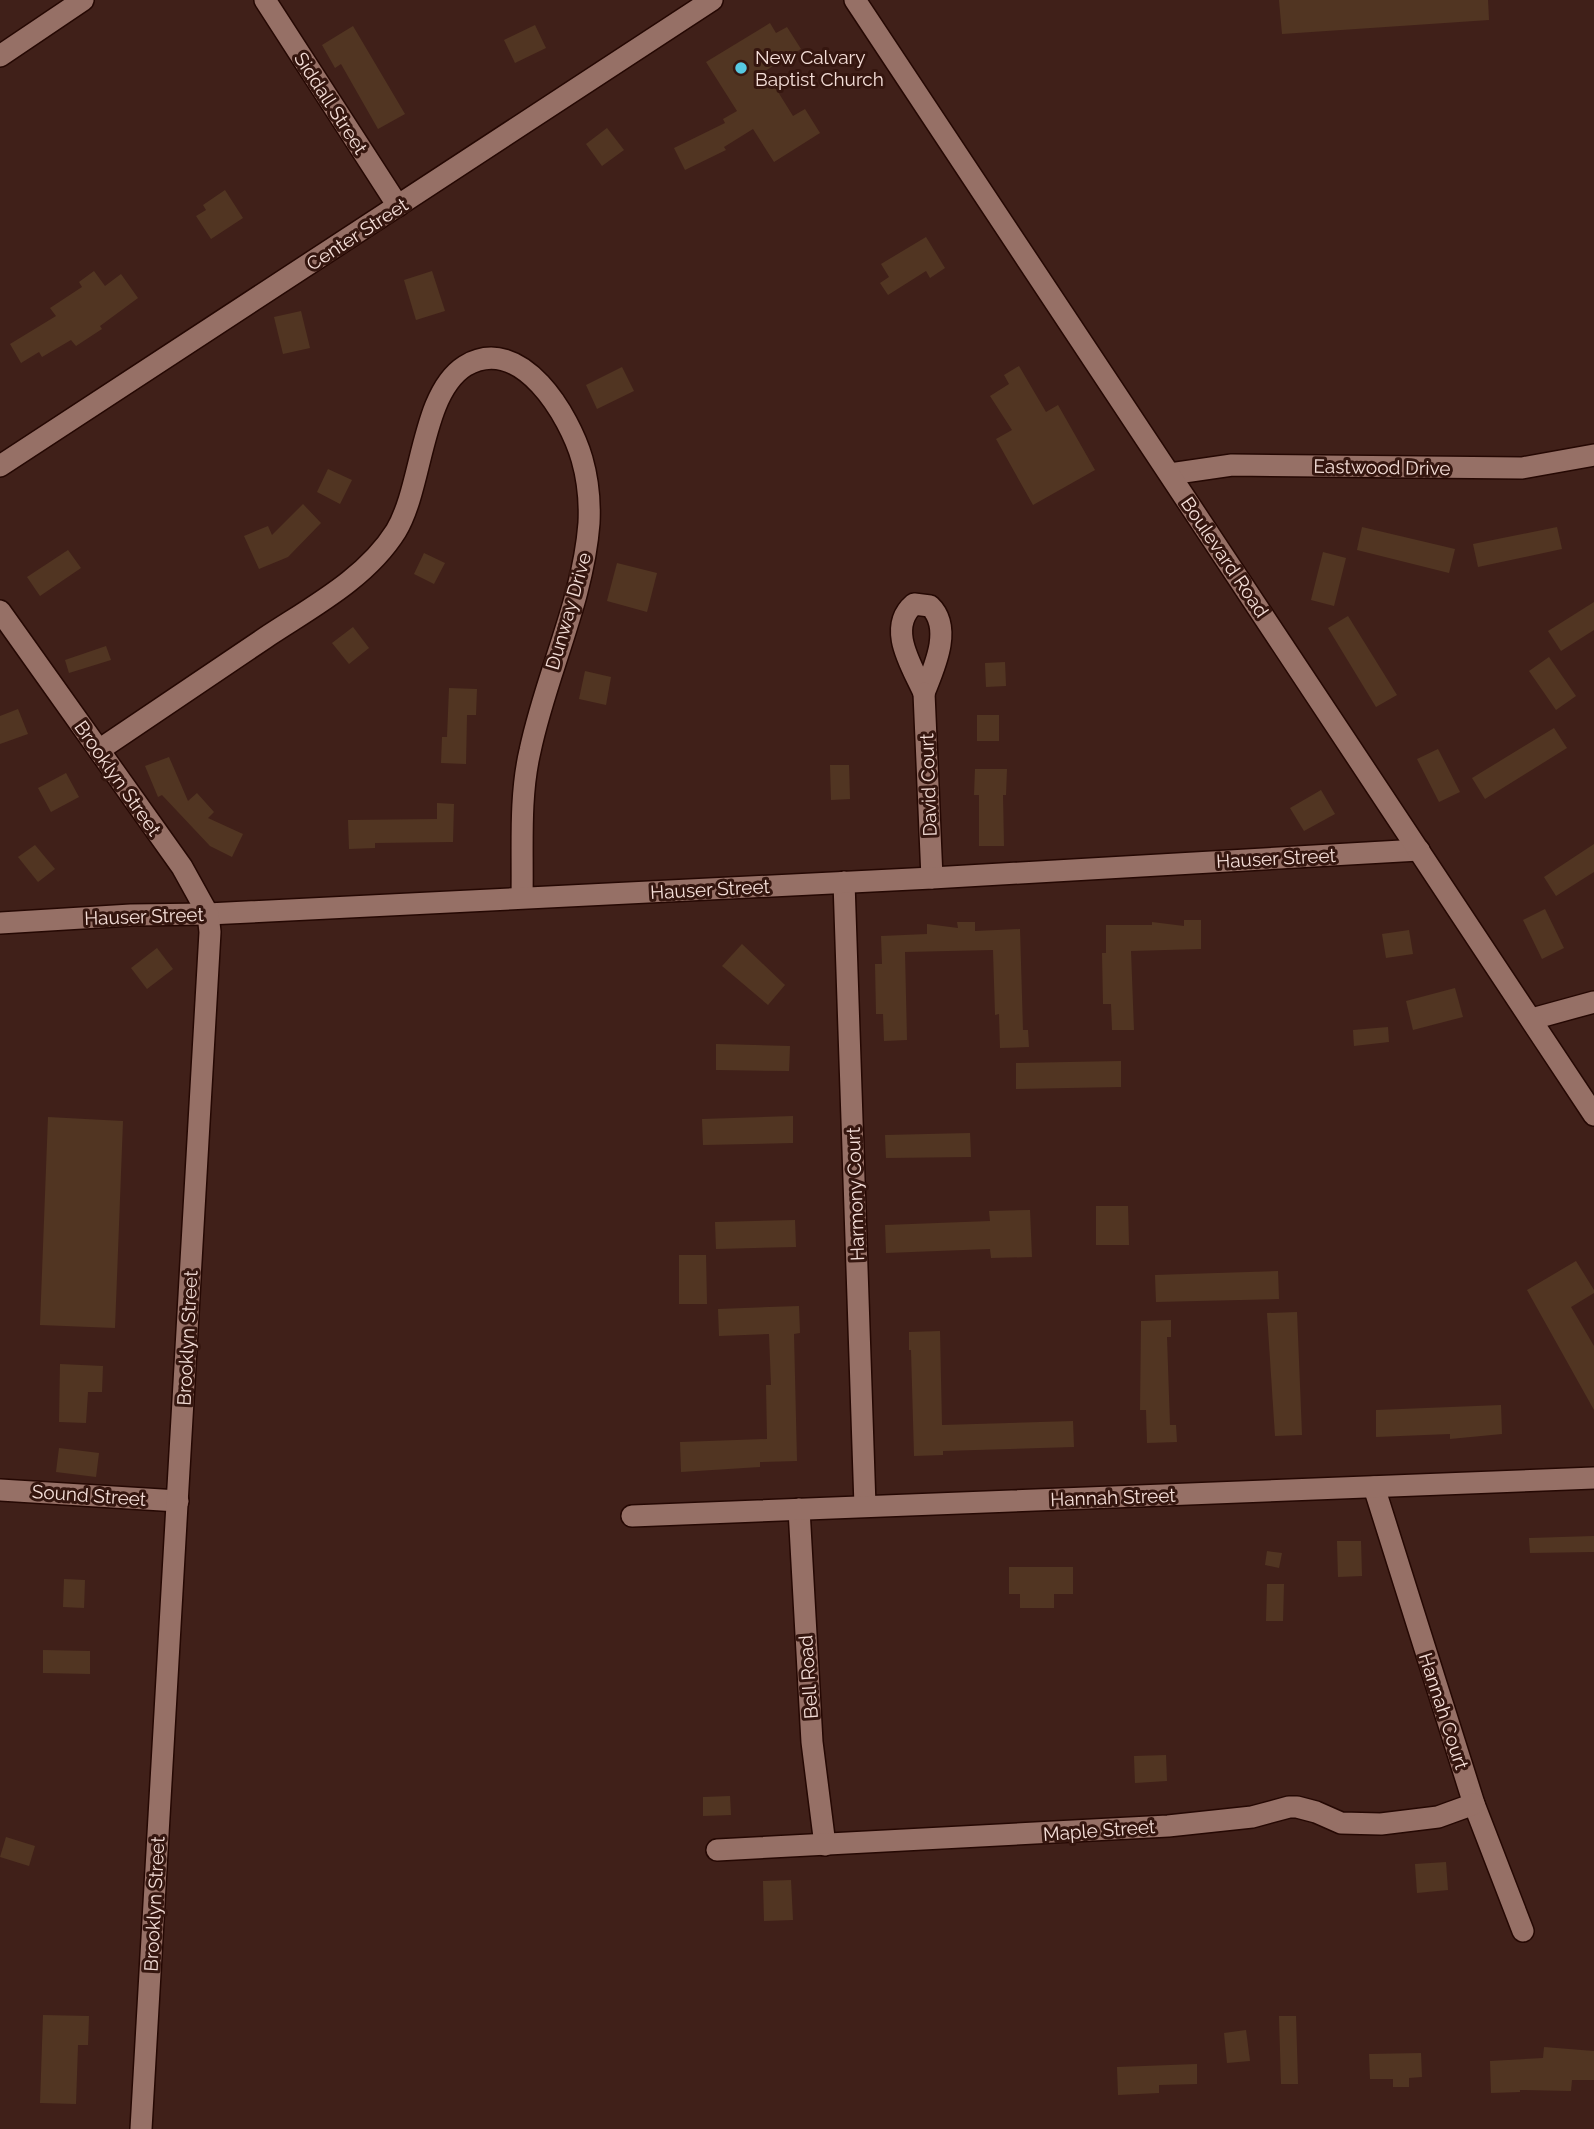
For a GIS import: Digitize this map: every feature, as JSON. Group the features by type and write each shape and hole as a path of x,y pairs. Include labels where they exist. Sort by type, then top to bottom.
{"street":[{"path":"0,56 83,0"},
{"name":"Siddall Street","path":"265,0 398,206"},
{"name":"Center Street","path":"0,466 712,0"},
{"name":"Boulevard Road","path":"855,0 1594,1115"},
{"name":"Dunway Drive","path":"99,750 323,599 375,559 398,528 409,503 428,427 440,395 466,366 487,360 510,363 539,382 561,411 582,457 589,492 587,541 578,588 547,684 529,752 524,803 522,897"},
{"name":"Eastwood Drive","path":"1170,474 1232,465 1521,468 1594,455"},
{"name":"Brooklyn Street","path":"0,611 181,867 208,914 211,932 141,2129"},
{"name":"David Court","path":"924,692 932,878"},
{"name":"Hauser Street","path":"0,923 844,883 1419,850"},
{"name":"Harmony Court","path":"844,883 866,1506"},
{"path":"1532,1019 1594,1002"},
{"name":"Hannah Street","path":"632,1516 1594,1478"},
{"name":"Hannah Court","path":"1374,1487 1474,1804 1523,1931"},
{"name":"Sound Street","path":"0,1490 178,1501"},
{"name":"Bell Road","path":"799,1509 812,1742 825,1845"},
{"name":"Maple Street","path":"717,1850 1168,1826 1252,1817 1297,1807 1341,1823 1381,1824 1438,1817 1474,1804"}],"building":[{"path":"1279,0 1488,0 1489,20 1282,34"},
{"path":"770,23 776,33 787,27 801,49 765,71 793,116 805,109 820,133 774,162 753,129 724,147 726,150 685,170 674,148 725,123 723,119 737,111 706,62"},
{"path":"535,25 546,48 515,63 504,40"},
{"path":"353,26 405,114 378,129 341,64 335,68 322,45"},
{"path":"607,128 624,150 602,166 586,144"},
{"path":"225,190 243,218 211,239 196,216 206,210 203,205"},
{"path":"926,237 945,268 930,278 926,271 888,295 880,283 889,277 881,264"},
{"path":"94,271 105,286 121,274 138,298 100,326 102,329 76,346 71,340 42,357 39,352 21,363 10,344 56,316 50,308 82,287 79,282"},
{"path":"432,271 445,311 416,320 404,280"},
{"path":"301,311 310,348 283,354 274,317"},
{"path":"1019,366 1046,412 1058,405 1095,470 1033,505 996,439 1012,430 990,396 1009,384 1004,375"},
{"path":"622,367 634,391 597,409 586,385"},
{"path":"328,469 352,480 340,504 317,492"},
{"path":"303,504 321,523 288,557 259,569 244,536 268,526 272,535"},
{"path":"1362,527 1455,549 1449,573 1357,550"},
{"path":"1557,527 1562,549 1478,567 1473,544"},
{"path":"68,550 81,568 40,596 27,577"},
{"path":"1323,552 1346,558 1334,606 1311,600"},
{"path":"424,553 445,563 434,584 414,574"},
{"path":"617,563 657,573 647,612 607,601"},
{"path":"1594,602 1594,630 1561,651 1548,631"},
{"path":"1348,616 1397,695 1376,707 1328,628"},
{"path":"353,627 369,648 349,664 332,643"},
{"path":"106,646 111,660 69,673 65,660"},
{"path":"1549,657 1576,696 1556,710 1529,671"},
{"path":"1005,662 1006,686 986,687 985,663"},
{"path":"585,671 611,677 606,705 579,699"},
{"path":"449,688 477,689 476,715 467,715 466,764 441,763 442,737 447,737"},
{"path":"18,709 28,734 0,744 0,716"},
{"path":"977,715 999,715 999,741 977,741"},
{"path":"1554,728 1567,748 1485,799 1472,778"},
{"path":"1438,749 1460,792 1439,802 1417,759"},
{"path":"169,757 188,801 197,793 214,812 208,818 243,834 232,857 210,846 162,795 158,797 145,766"},
{"path":"830,765 849,765 850,799 831,800"},
{"path":"975,769 1007,769 1006,795 1003,795 1004,846 979,846 979,795 974,795"},
{"path":"66,773 79,797 51,812 38,788"},
{"path":"1321,790 1335,814 1304,831 1290,808"},
{"path":"437,803 454,804 453,842 375,843 375,848 349,849 348,820 437,819"},
{"path":"1594,844 1594,872 1556,896 1544,877"},
{"path":"35,845 55,869 38,882 18,857"},
{"path":"1545,909 1564,948 1542,959 1523,920"},
{"path":"1184,920 1201,920 1201,949 1131,951 1134,1030 1112,1030 1111,1004 1103,1004 1102,953 1106,953 1106,925 1152,925 1152,922 1184,926"},
{"path":"957,922 975,922 975,931 1020,929 1023,1030 1028,1030 1029,1047 1000,1048 999,1014 995,1015 993,950 905,952 907,1040 884,1041 883,1014 876,1014 875,964 882,964 881,936 927,934 927,924 958,928"},
{"path":"1409,930 1413,954 1386,958 1382,934"},
{"path":"742,944 785,985 768,1005 722,966"},
{"path":"157,948 173,969 147,989 131,968"},
{"path":"1455,988 1463,1017 1413,1030 1406,1001"},
{"path":"1388,1027 1389,1042 1354,1046 1353,1030"},
{"path":"716,1044 790,1046 789,1071 716,1070"},
{"path":"1121,1061 1121,1087 1016,1089 1016,1063"},
{"path":"793,1116 793,1143 703,1145 702,1119"},
{"path":"48,1117 123,1121 115,1328 40,1325"},
{"path":"970,1133 971,1157 886,1158 885,1135"},
{"path":"1096,1206 1128,1206 1129,1245 1096,1245"},
{"path":"1030,1210 1032,1257 991,1258 990,1249 886,1253 885,1225 990,1221 989,1211"},
{"path":"795,1220 796,1247 716,1249 715,1222"},
{"path":"679,1255 706,1255 707,1304 679,1304"},
{"path":"1576,1261 1594,1290 1594,1293 1571,1307 1594,1346 1594,1410 1527,1290"},
{"path":"1278,1271 1279,1299 1156,1302 1155,1275"},
{"path":"799,1306 800,1333 794,1334 797,1461 760,1462 760,1467 681,1472 680,1442 767,1439 766,1385 771,1385 769,1334 719,1336 718,1309"},
{"path":"1297,1312 1302,1435 1275,1436 1267,1313"},
{"path":"1171,1320 1171,1337 1167,1337 1170,1425 1176,1425 1177,1442 1147,1443 1146,1410 1140,1410 1141,1321"},
{"path":"940,1331 942,1425 1073,1421 1074,1447 943,1451 943,1455 914,1456 909,1332"},
{"path":"60,1364 103,1366 102,1392 88,1392 86,1423 59,1422"},
{"path":"1501,1405 1502,1434 1450,1439 1450,1434 1376,1437 1376,1410"},
{"path":"59,1448 99,1453 96,1477 56,1472"},
{"path":"1594,1536 1594,1552 1530,1553 1529,1538"},
{"path":"1337,1541 1361,1541 1362,1576 1338,1577"},
{"path":"1267,1551 1282,1553 1279,1568 1265,1565"},
{"path":"1009,1567 1073,1567 1073,1594 1054,1594 1054,1608 1020,1608 1020,1594 1009,1594"},
{"path":"64,1579 85,1580 84,1608 63,1607"},
{"path":"1267,1584 1284,1584 1283,1621 1266,1621"},
{"path":"43,1650 90,1651 90,1674 43,1673"},
{"path":"1166,1755 1167,1781 1135,1783 1134,1756"},
{"path":"730,1796 731,1815 703,1816 703,1797"},
{"path":"6,1837 35,1846 29,1866 0,1857"},
{"path":"1446,1862 1448,1890 1417,1893 1415,1864"},
{"path":"791,1880 793,1920 764,1921 763,1881"},
{"path":"43,2015 89,2016 88,2045 78,2045 76,2104 40,2103"},
{"path":"1279,2016 1296,2016 1298,2084 1281,2084"},
{"path":"1246,2030 1250,2061 1227,2063 1224,2033"},
{"path":"1544,2047 1594,2051 1594,2080 1572,2080 1571,2091 1520,2090 1491,2093 1490,2061 1543,2058"},
{"path":"1421,2053 1422,2077 1409,2078 1409,2087 1393,2087 1393,2079 1370,2079 1369,2054"},
{"path":"1197,2064 1197,2084 1159,2085 1159,2093 1118,2095 1117,2067"}],"place":[{"name":"New Calvary Baptist Church","path":"741,68"}]}
